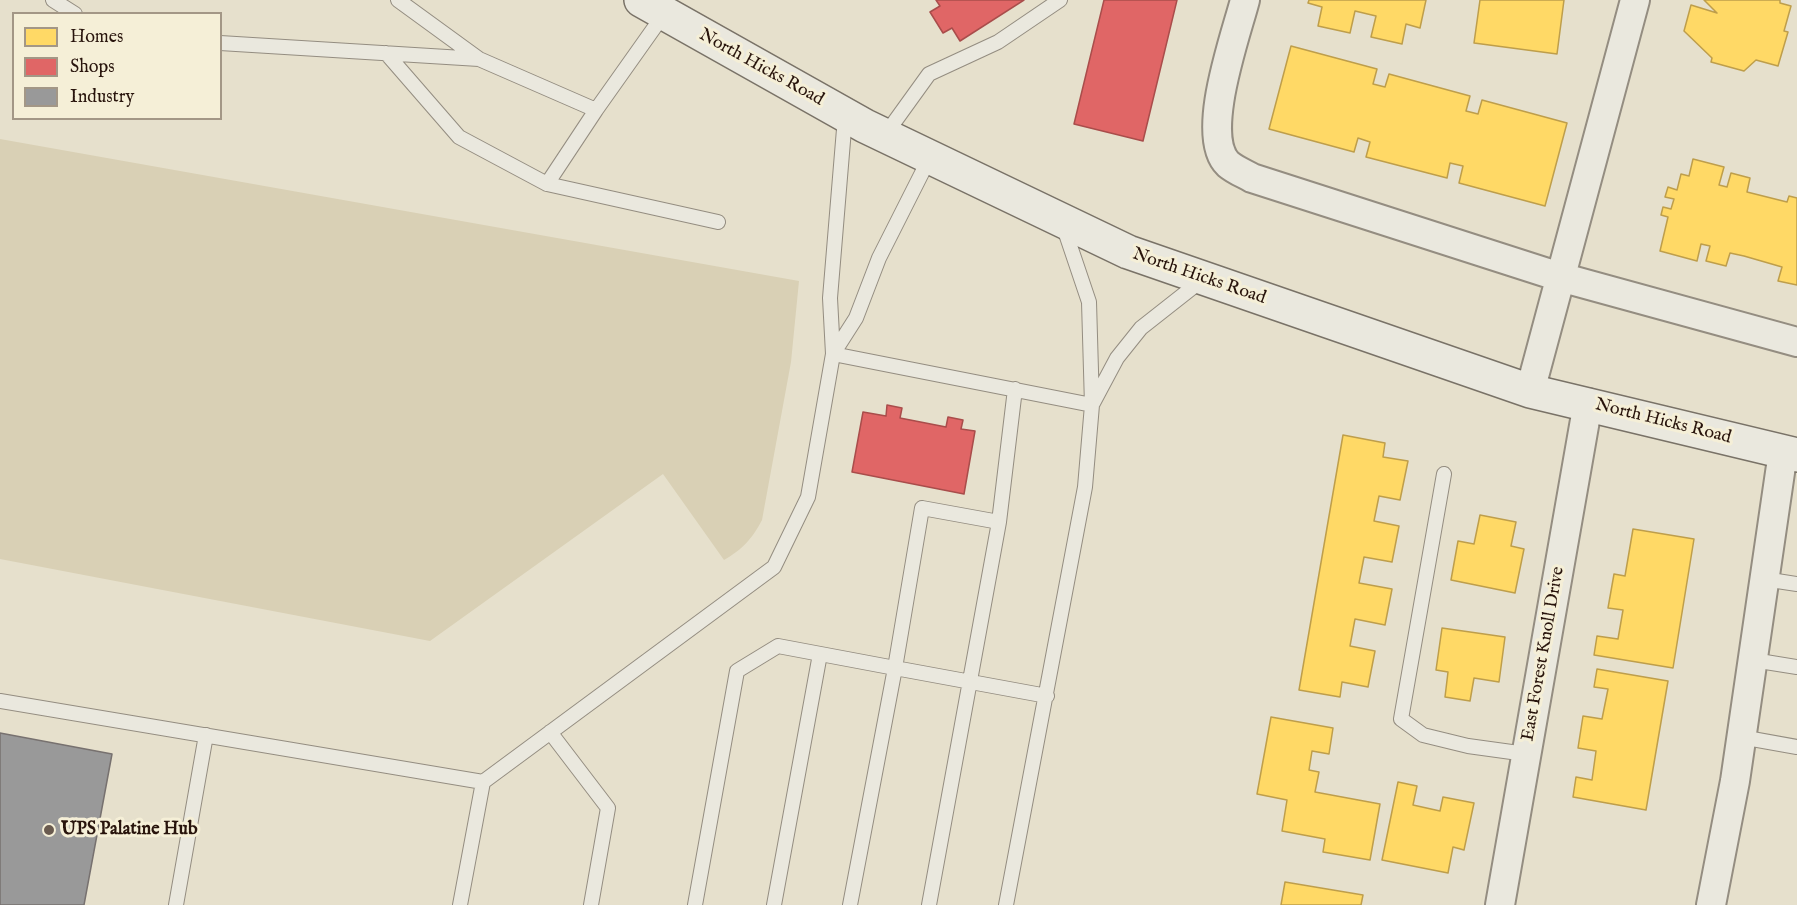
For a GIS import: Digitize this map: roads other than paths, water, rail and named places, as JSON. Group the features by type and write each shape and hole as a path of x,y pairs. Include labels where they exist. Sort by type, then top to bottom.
{"main road":[{"name":"North Hicks Road","path":"653,7 845,115 1128,252 1530,392 1790,453"}],"street":[{"path":"1245,0 1216,110 1219,145 1227,164 1252,178 1560,277 1797,342"},
{"path":"1530,392 1635,0"},
{"name":"East Forest Knoll Drive","path":"1500,905 1588,404"},
{"path":"1711,905 1741,737 1764,579 1790,453"}],"lane":[{"path":"53,0 72,12"},
{"path":"398,0 479,59 596,110"},
{"path":"885,135 929,74 998,42 1060,0"},
{"path":"547,184 596,110 653,7"},
{"path":"222,43 479,59"},
{"path":"386,54 459,136 547,184 718,222"},
{"path":"460,905 483,782 774,567 808,497 833,354 830,298 845,115"},
{"path":"833,354 856,318 879,258 930,157"},
{"path":"1006,905 1085,487 1092,405 1089,302 1061,220"},
{"path":"1092,405 1117,358 1141,328 1204,279"},
{"path":"833,354 1092,405"},
{"path":"929,905 999,522 1015,389"},
{"path":"1444,474 1401,718 1423,735 1468,746 1526,754"},
{"path":"850,905 895,668 922,507 999,522"},
{"path":"1764,579 1797,584"},
{"path":"694,905 737,670 778,646 1047,696"},
{"path":"774,905 820,654"},
{"path":"1753,660 1797,667"},
{"path":"0,701 483,782"},
{"path":"550,732 608,808 591,905"},
{"path":"176,905 206,735"},
{"path":"1741,737 1797,747"}],"place":[{"name":"UPS Palatine Hub","path":"49,830"}]}
